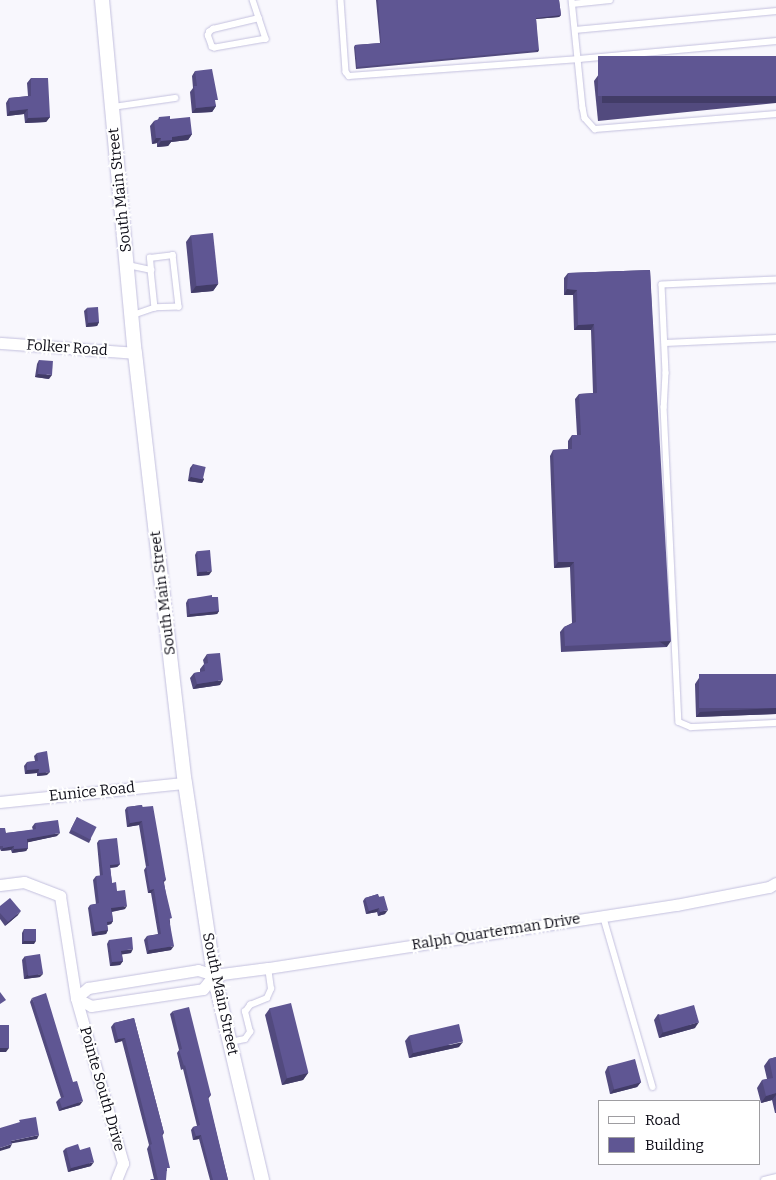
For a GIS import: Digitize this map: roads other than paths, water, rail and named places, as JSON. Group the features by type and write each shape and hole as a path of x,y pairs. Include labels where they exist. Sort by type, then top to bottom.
{"street":[{"name":"South Main Street","path":"102,0 135,353 185,783 214,975 262,1180"},
{"name":"Folker Road","path":"0,343 135,353"},
{"name":"Eunice Road","path":"0,802 185,783"},
{"name":"Pointe South Drive","path":"0,885 24,882 60,896 76,998 123,1163 116,1180"},
{"name":"Ralph Quarterman Drive","path":"76,998 88,988 198,970 214,975 268,968 676,905 770,887 776,883"},
{"path":"76,998 91,1006 203,989 214,975"}],"lane":[{"path":"253,0 266,38 212,47 208,36 212,29 259,18"},
{"path":"341,0 346,72 349,76 579,59 776,41"},
{"path":"610,0 572,2 585,118 595,129 776,114"},
{"path":"575,30 776,11"},
{"path":"111,107 175,98"},
{"path":"132,316 155,308 179,307 173,286 173,255 150,258 156,288 155,308"},
{"path":"128,265 151,270"},
{"path":"776,280 662,285 666,374 664,407 679,722 691,727 776,723"},
{"path":"665,343 776,338"},
{"path":"603,915 653,1086"},
{"path":"230,1042 245,1039 250,1032 245,1012 250,1005 267,998 271,989 268,968"},
{"path":"764,1180 776,1177"}]}
